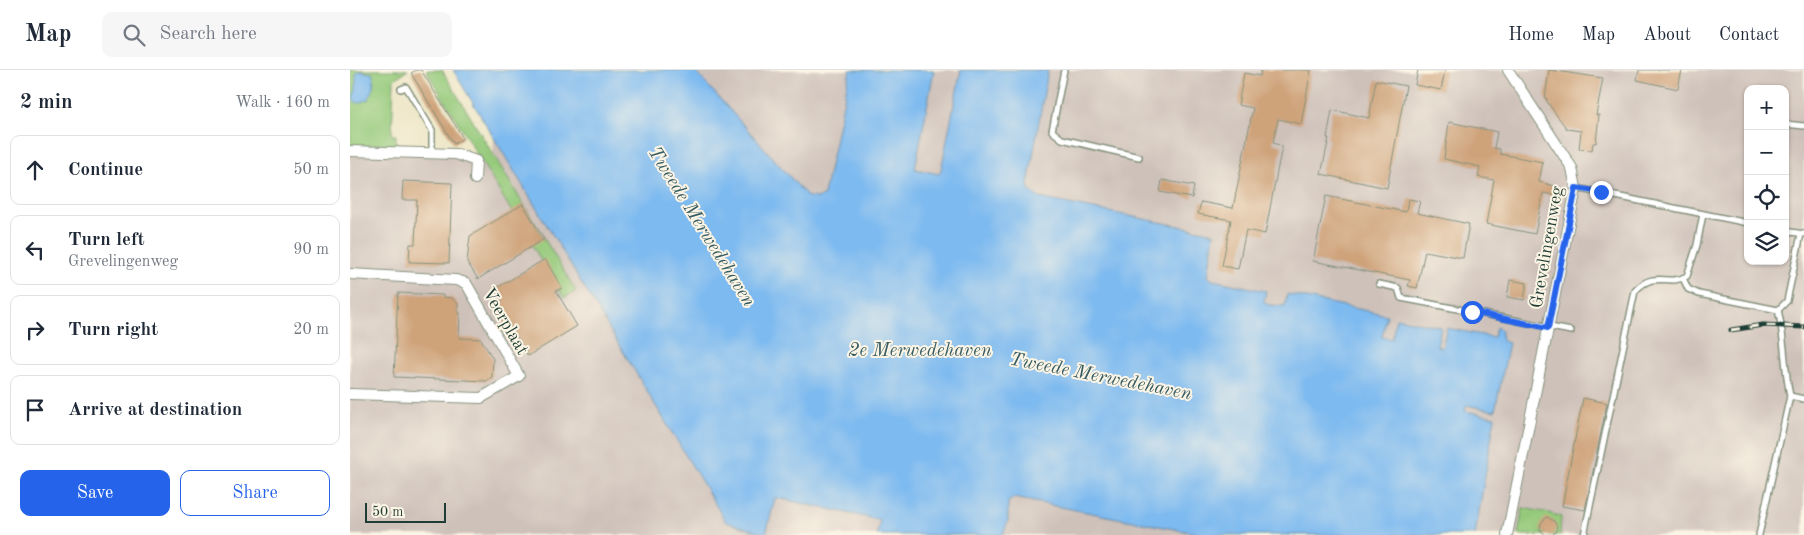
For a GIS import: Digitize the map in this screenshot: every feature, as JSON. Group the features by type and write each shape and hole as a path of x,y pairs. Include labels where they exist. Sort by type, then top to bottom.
{"street":[{"name":"Grevelingenweg","path":"1507,535 1576,188 1572,168 1508,70"},
{"path":"350,151 456,154 476,161 475,178"},
{"name":"Veerplaat","path":"350,274 456,280 466,283 519,376 481,398 350,394"}],"lane":[{"path":"1064,70 1052,131 1062,139 1138,157"},
{"path":"401,90 406,87 432,130 432,153"},
{"path":"1789,124 1804,126"},
{"path":"1576,188 1744,222"},
{"path":"1584,535 1635,291 1646,281 1660,278 1669,280 1687,276 1703,214"},
{"path":"1778,310 1787,301 1802,234 1789,232"},
{"path":"1683,278 1688,289 1692,292 1778,310"},
{"path":"1379,284 1398,288 1401,298 1571,332"},
{"path":"1759,535 1790,396 1778,310"},
{"path":"1790,396 1804,399"}],"shaded area":[{"path":"498,70 1804,70 1804,535 350,535 350,151 493,155"}],"green space":[{"path":"350,70 408,70 394,79 392,135 396,135 396,148 350,145"},
{"path":"426,70 442,70 576,291 564,298"},
{"path":"1523,508 1561,517 1560,535 1518,535"}],"water":[{"name":"2e Merwedehaven","path":"453,70 694,70 808,197 819,198 824,195 850,70 934,70 915,169 939,174 961,70 1048,70 1028,184 1029,190 1039,198 1214,233 1208,276 1212,280 1266,291 1264,302 1269,305 1285,306 1287,294 1387,315 1382,337 1392,339 1396,318 1441,327 1437,346 1442,348 1447,328 1492,337 1494,337 1496,327 1502,330 1501,337 1503,341 1509,343 1495,411 1466,405 1465,411 1495,417 1475,535 1205,535 1014,498 1008,502 1008,521 1003,535 877,535 880,520 777,498 775,498 766,534 726,522"},
{"path":"359,71 372,73 374,83 369,99 358,103 354,101 353,97 356,90 356,75"}],"building":[{"path":"421,70 463,138 454,144 411,73"},
{"path":"1261,70 1311,70 1301,124 1278,119 1273,143 1282,146 1265,234 1246,230 1238,269 1222,266 1231,220 1198,214 1201,202 1233,208 1253,108 1238,105 1244,73 1260,76"},
{"path":"1418,70 1445,70 1441,90 1415,85"},
{"path":"1549,70 1603,78 1596,115 1599,115 1596,143 1593,143 1592,150 1579,149 1581,131 1567,129 1547,102 1547,99 1545,99"},
{"path":"1639,70 1682,70 1678,89 1637,80"},
{"path":"1376,80 1406,86 1387,188 1321,174 1329,138 1327,138 1332,110 1369,118"},
{"path":"1449,122 1497,132 1494,148 1500,149 1500,154 1543,162 1539,182 1555,186 1553,195 1543,193 1535,234 1486,224 1494,180 1478,177 1480,167 1444,159"},
{"path":"1162,180 1194,186 1192,198 1160,192"},
{"path":"403,181 452,183 449,263 409,262 410,244 415,244 417,200 402,200"},
{"path":"1326,196 1406,212 1408,199 1420,201 1417,213 1469,224 1463,258 1425,251 1417,288 1408,286 1410,280 1313,261"},
{"path":"523,204 544,239 478,279 467,262 470,236"},
{"path":"545,259 562,288 556,291 577,326 528,356 507,321 504,323 494,305 502,300 495,289"},
{"path":"1510,280 1527,283 1524,300 1507,297"},
{"path":"398,293 443,295 443,297 452,298 458,304 458,313 460,313 459,338 481,339 493,359 492,377 486,381 394,377"},
{"path":"1583,398 1607,403 1585,510 1562,506"},
{"path":"1547,517 1554,521 1557,526 1556,531 1552,535 1545,535 1540,529 1541,523"}],"railway":[{"path":"1731,330 1763,325 1804,327"}],"route":[{"path":"1472,312 1548,328 1576,188 1601,192"}],"water label":[{"name":"Tweede Merwedehaven","path":"703,226"},
{"name":"Tweede Merwedehaven","path":"1101,375"}]}
